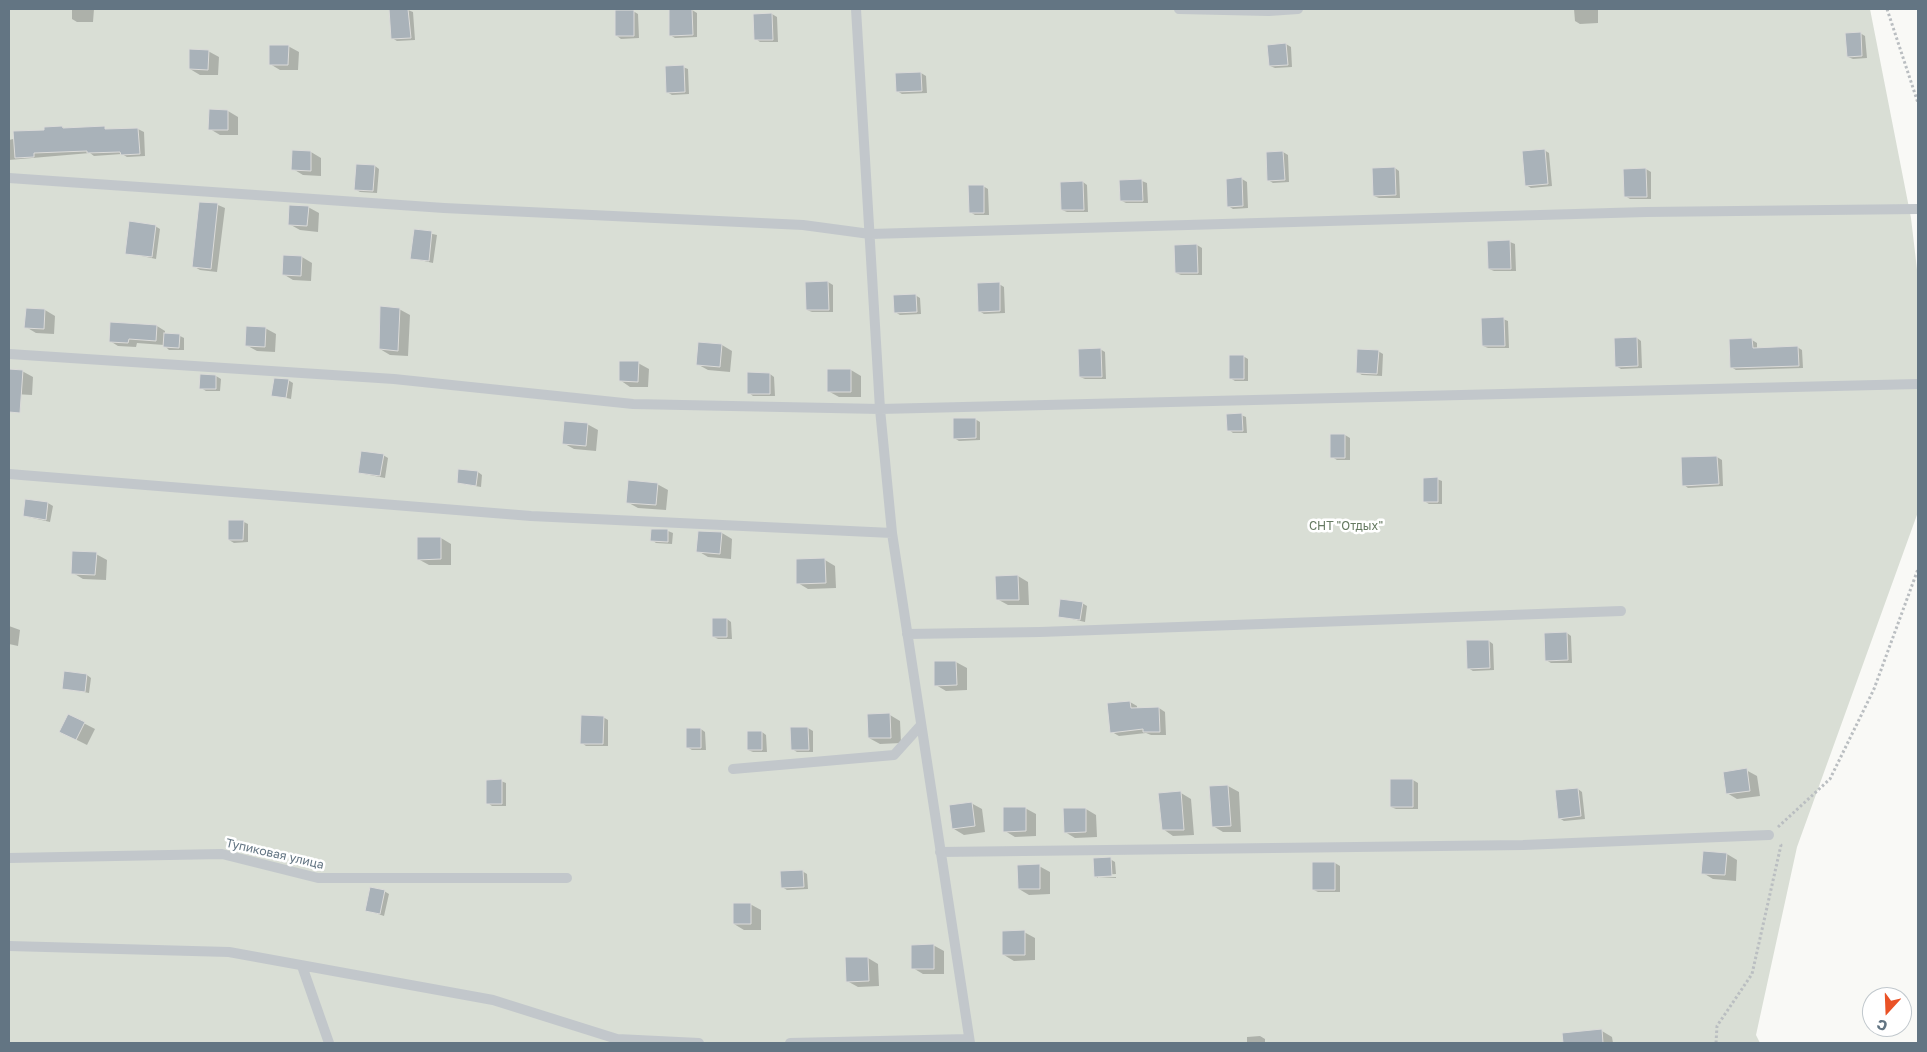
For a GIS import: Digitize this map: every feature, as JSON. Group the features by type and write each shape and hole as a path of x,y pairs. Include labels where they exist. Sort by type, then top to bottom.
{"lane":[{"path":"790,1043 970,1041 892,533 880,409 856,9"},
{"path":"1179,9 1269,11 1298,9"},
{"path":"9,178 444,208 803,225 870,234 1646,212 1918,209"},
{"path":"9,354 394,379 634,404 880,409 1918,384"},
{"path":"9,474 531,516 892,533"},
{"path":"907,634 1040,632 1621,612"},
{"path":"733,769 894,755 921,725"},
{"path":"940,852 1523,844 1769,835"},
{"name":"Тупиковая улица","path":"9,858 222,854 318,878 567,878"},
{"path":"9,946 229,952 494,1000 617,1039 699,1043"},
{"path":"302,966 329,1043"}],"path":[{"path":"1887,9 1918,103"},
{"path":"1716,1043 1717,1026 1752,974 1781,845 1769,835 1830,779 1874,688 1918,569"}],"green space":[{"name":"СНТ \"Отдых\"","path":"9,9 1870,9 1911,218 1918,278 1918,512 1797,847 1756,1035 1760,1043 9,1043"}],"building":[{"path":"389,9 408,9 411,38 391,39"},
{"path":"669,9 692,9 693,35 669,36"},
{"path":"615,10 634,10 634,36 615,36"},
{"path":"772,13 773,40 754,40 753,14"},
{"path":"1861,32 1862,56 1847,57 1845,33"},
{"path":"1286,43 1288,65 1269,66 1267,45"},
{"path":"269,45 289,45 288,65 269,65"},
{"path":"189,49 209,50 208,70 189,69"},
{"path":"684,65 685,92 666,93 665,66"},
{"path":"921,72 922,91 896,92 895,73"},
{"path":"209,109 228,110 228,130 208,130"},
{"path":"62,126 63,128 105,126 105,129 138,128 140,154 121,155 120,152 87,153 87,151 34,153 34,157 15,158 13,131 44,130 44,127"},
{"path":"1545,149 1548,184 1525,186 1522,151"},
{"path":"292,150 311,151 311,171 291,170"},
{"path":"1283,151 1285,180 1267,181 1266,152"},
{"path":"356,164 375,165 373,191 354,190"},
{"path":"1395,167 1396,195 1373,196 1372,168"},
{"path":"1646,168 1647,197 1624,197 1623,169"},
{"path":"1242,177 1243,206 1227,207 1226,179"},
{"path":"1142,179 1143,201 1120,201 1119,180"},
{"path":"1083,181 1084,210 1061,210 1060,182"},
{"path":"968,185 984,185 984,213 969,213"},
{"path":"199,202 218,203 211,269 192,267"},
{"path":"289,205 309,206 307,226 288,225"},
{"path":"129,221 156,225 152,257 125,254"},
{"path":"414,229 432,231 429,261 410,259"},
{"path":"1510,240 1511,269 1488,269 1487,241"},
{"path":"1197,244 1198,273 1175,273 1174,245"},
{"path":"283,255 302,256 301,276 282,275"},
{"path":"828,281 829,310 806,310 805,282"},
{"path":"1000,282 1000,311 978,312 977,283"},
{"path":"916,294 917,312 894,313 893,295"},
{"path":"380,306 400,308 398,351 379,349"},
{"path":"26,308 45,309 44,329 24,328"},
{"path":"1504,317 1505,346 1482,346 1481,318"},
{"path":"110,322 157,325 156,341 129,339 128,343 109,342"},
{"path":"246,326 266,327 265,347 245,346"},
{"path":"164,333 180,334 179,348 163,347"},
{"path":"1637,337 1638,366 1615,367 1614,338"},
{"path":"1752,338 1753,348 1798,346 1799,366 1730,368 1729,339"},
{"path":"698,342 722,344 720,367 696,365"},
{"path":"1101,348 1102,377 1079,377 1078,349"},
{"path":"1357,349 1379,350 1377,374 1356,373"},
{"path":"1229,355 1244,355 1244,379 1229,379"},
{"path":"619,361 639,361 638,382 619,381"},
{"path":"9,369 23,370 20,413 9,412"},
{"path":"827,369 851,369 851,392 827,392"},
{"path":"747,372 770,373 770,394 747,394"},
{"path":"200,374 216,375 216,389 199,389"},
{"path":"274,378 289,379 286,398 271,396"},
{"path":"1242,413 1243,431 1227,431 1226,414"},
{"path":"953,418 976,418 976,438 953,439"},
{"path":"564,421 588,423 586,446 562,444"},
{"path":"1330,434 1345,434 1345,458 1330,458"},
{"path":"361,451 384,454 380,476 358,473"},
{"path":"1717,456 1719,484 1682,486 1681,457"},
{"path":"458,469 478,471 476,486 457,483"},
{"path":"1438,477 1438,502 1423,502 1423,478"},
{"path":"628,480 658,483 656,505 626,503"},
{"path":"25,499 48,502 46,520 23,516"},
{"path":"228,520 244,520 243,540 228,540"},
{"path":"651,529 668,529 668,542 650,541"},
{"path":"698,531 722,532 720,554 696,552"},
{"path":"417,537 441,537 441,559 417,560"},
{"path":"72,551 97,552 95,575 71,574"},
{"path":"825,558 826,583 796,584 796,559"},
{"path":"1018,575 1019,600 996,600 995,576"},
{"path":"1060,599 1083,602 1080,620 1058,617"},
{"path":"712,618 727,618 727,637 712,637"},
{"path":"1567,632 1568,660 1545,661 1544,633"},
{"path":"1466,640 1489,640 1490,668 1467,669"},
{"path":"934,661 956,661 957,685 934,686"},
{"path":"64,671 87,674 85,692 62,689"},
{"path":"1130,701 1131,708 1159,707 1160,732 1143,732 1143,729 1110,733 1107,703"},
{"path":"890,713 891,738 868,738 867,714"},
{"path":"68,714 85,722 76,740 59,732"},
{"path":"581,715 604,716 603,744 580,744"},
{"path":"790,727 808,727 809,750 791,750"},
{"path":"686,728 701,728 701,748 686,748"},
{"path":"747,731 762,731 762,750 747,750"},
{"path":"1747,768 1750,791 1726,794 1723,772"},
{"path":"502,779 502,804 486,804 486,780"},
{"path":"1390,779 1413,779 1413,807 1390,807"},
{"path":"1228,785 1231,826 1212,827 1209,786"},
{"path":"1578,788 1581,816 1558,819 1555,790"},
{"path":"1181,791 1184,830 1162,830 1158,793"},
{"path":"972,802 975,826 952,829 949,805"},
{"path":"1003,807 1026,807 1026,831 1003,832"},
{"path":"1063,808 1086,808 1086,832 1064,833"},
{"path":"1703,851 1727,853 1725,875 1701,874"},
{"path":"1111,857 1112,876 1094,877 1093,858"},
{"path":"1312,862 1335,862 1335,890 1312,890"},
{"path":"1040,864 1040,889 1018,889 1017,865"},
{"path":"803,870 804,887 781,888 780,871"},
{"path":"370,887 385,890 380,914 365,911"},
{"path":"733,903 751,903 751,924 733,924"},
{"path":"1025,930 1025,955 1002,955 1002,931"},
{"path":"934,944 934,969 911,969 911,945"},
{"path":"845,957 868,957 869,981 846,982"},
{"path":"1602,1029 1603,1043 1563,1043 1562,1033"}]}
